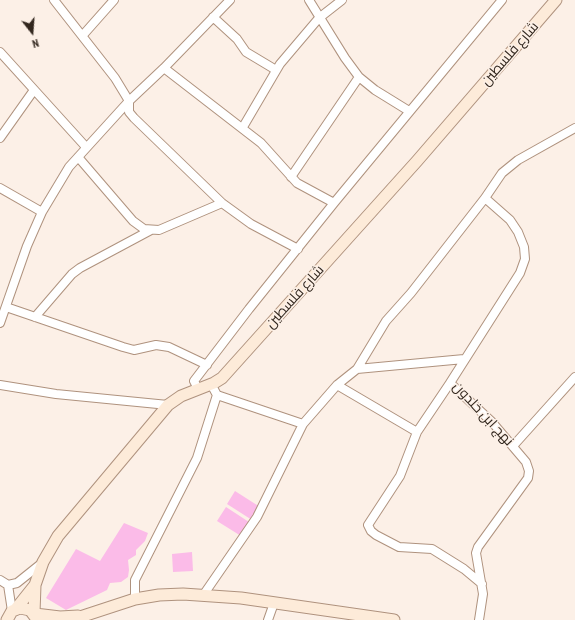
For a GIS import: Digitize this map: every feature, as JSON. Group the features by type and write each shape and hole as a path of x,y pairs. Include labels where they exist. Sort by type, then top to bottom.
{"street":[{"path":"54,0 83,35 115,78 129,101 129,112 134,118 222,203 251,224 298,249"},
{"path":"83,35 114,0"},
{"path":"0,322 27,246 42,212 69,167 129,101 164,68 230,0"},
{"path":"309,0 344,58 359,77 375,90 409,111"},
{"path":"242,127 276,70 319,18 342,0"},
{"path":"198,389 194,381 334,203 502,0"},
{"name":"شارع فلسطين","path":"35,586 43,562 58,536 168,405 181,396 222,378 401,178 556,0"},
{"path":"213,17 237,39 246,52 276,70"},
{"path":"0,52 86,147"},
{"path":"164,68 261,143 297,183 334,203"},
{"path":"291,177 359,77"},
{"path":"0,138 34,90"},
{"path":"204,594 257,517 303,424 337,385 357,369 386,321 411,293 485,198 506,168 575,128"},
{"path":"78,157 133,221 144,229 159,230 222,203"},
{"path":"0,188 42,212"},
{"name":"نهج ابن خلدون","path":"479,620 483,606 482,584 475,558 478,547 528,478 530,471 526,462 492,422 450,383 520,273 525,260 524,247 518,232 510,220 485,198"},
{"path":"35,317 72,274 80,268 151,230"},
{"path":"6,307 134,350 156,345 169,347 207,365"},
{"path":"357,369 464,359"},
{"path":"513,446 575,377"},
{"path":"450,383 417,432 400,476 368,525 376,535 399,546 432,549 464,569 482,584"},
{"path":"211,384 217,395 303,424"},
{"path":"0,385 56,394 168,405"},
{"path":"337,385 417,432"},
{"path":"135,599 135,580 197,458 217,395"},
{"path":"0,580 8,585 22,581 43,562"},
{"path":"8,585 11,614"},
{"path":"11,614 35,586"},
{"path":"35,586 35,616"},
{"path":"0,619 25,608 35,616 76,618 135,599 158,595 204,594 394,620"},
{"path":"268,620 274,604"}],"building":[{"path":"235,491 260,507 252,520 227,504"},
{"path":"226,507 249,522 241,536 217,521"},
{"path":"124,523 148,533 145,541 136,550 136,555 128,560 128,577 121,582 110,583 107,590 66,610 46,598 76,549 100,561"},
{"path":"192,552 193,571 173,572 172,554"}]}
